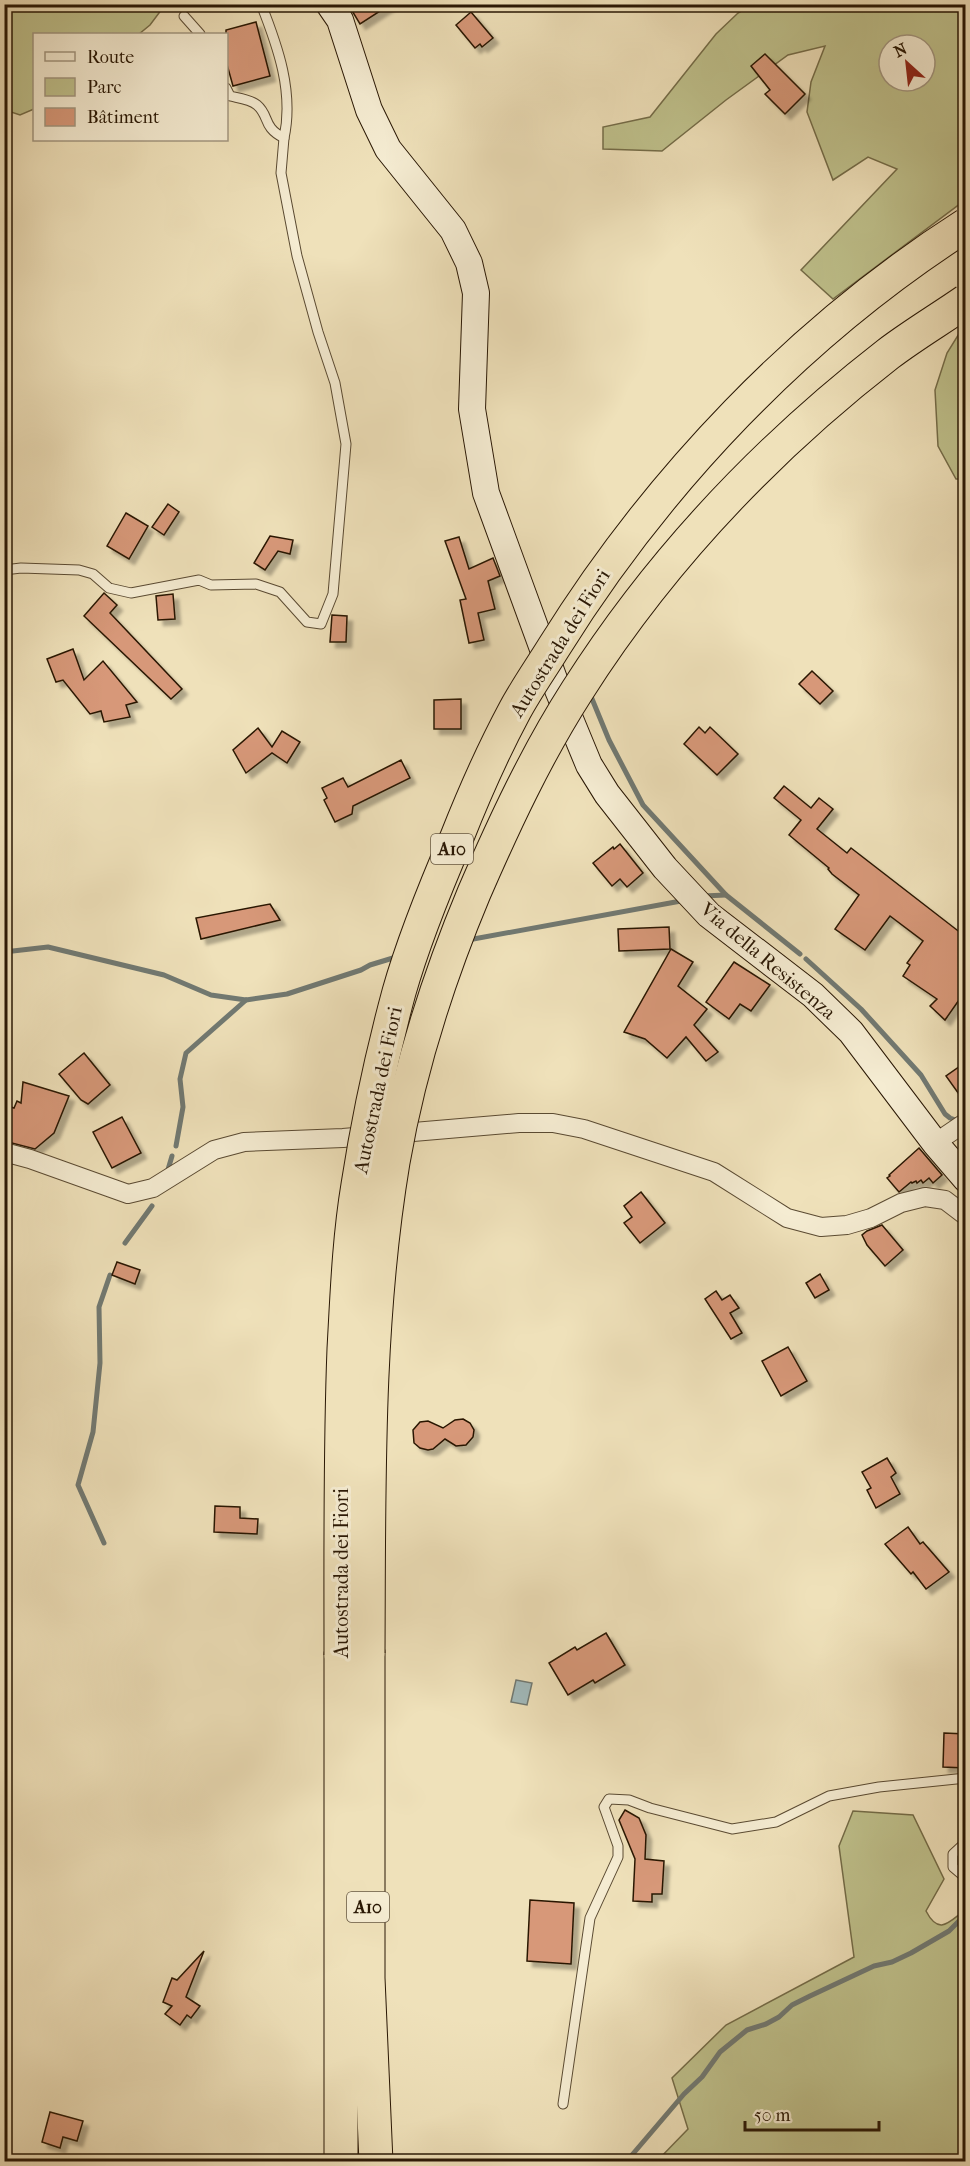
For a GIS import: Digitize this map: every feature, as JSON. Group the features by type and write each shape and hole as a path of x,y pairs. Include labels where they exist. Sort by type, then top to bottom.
{"highway":[{"name":"Autostrada dei Fiori","path":"376,2162 342,1411 347,1296 357,1190 374,1093 400,989 428,906 474,796 516,709 582,603 624,545 687,468 742,408 806,346 875,289 966,225"},
{"name":"Autostrada dei Fiori","path":"341,2162 354,1654 381,1248 394,1160 412,1079 438,986 501,831 540,755 577,692 627,618 696,532 770,457 826,405 890,352 966,301"}],"street":[{"name":"Via della Resistenza","path":"329,4 340,20 369,110 388,148 453,230 469,263 476,293 472,409 486,493 558,690 589,765 607,794 665,868 701,908 813,995 951,1132 966,1179"},
{"path":"4,1152 128,1194 153,1188 214,1150 243,1143 343,1138 519,1123 553,1123 584,1129 714,1172 787,1218 821,1227 871,1218 901,1203 925,1197 945,1200 966,1216"}],"lane":[{"path":"4,570 21,568 80,570 93,574 110,588 131,593 199,580 211,585 256,584 280,592 307,622 321,624 333,594 346,444 335,383 297,256 281,173 288,118 286,94 277,45 261,4"},
{"path":"184,16 199,33"},
{"path":"228,92 230,96 259,106 272,132 284,138"},
{"path":"563,2104 590,1918 618,1857 618,1846 604,1807 609,1799 629,1800 650,1808 732,1829 776,1822 829,1796 966,1778"},
{"path":"966,1842 953,1854 952,1867 966,1878"}],"green space":[{"path":"5,4 165,4 150,25 140,33 33,33 33,109 20,115 5,110"},
{"path":"751,5 965,5 965,200 833,299 801,270 897,169 868,157 833,180 807,112 811,82 825,46 788,55 662,151 603,149 603,127 650,117 716,34 738,13"},
{"path":"965,324 966,479 956,479 938,446 935,390 947,353"},
{"path":"853,1811 913,1815 944,1879 926,1911 935,1923 940,1925 949,1922 965,1910 965,2161 657,2161 688,2129 672,2078 726,2025 854,1957 839,1846"}],"water":[{"path":"516,1680 532,1683 527,1705 511,1702"}],"building":[{"path":"348,4 391,4 360,24"},
{"path":"471,12 493,38 482,47 480,44 475,48 456,25"},
{"path":"256,22 270,76 233,86 228,68 228,33 226,30"},
{"path":"765,54 805,94 785,114 765,94 770,90 751,66"},
{"path":"168,504 179,512 164,535 152,527"},
{"path":"126,513 148,526 129,559 107,546"},
{"path":"270,536 293,540 290,554 278,551 265,570 254,563"},
{"path":"459,537 469,569 493,558 500,576 488,581 495,609 478,613 484,640 469,643 460,600 466,599 445,541"},
{"path":"104,593 117,605 110,613 182,689 171,699 84,616"},
{"path":"173,594 175,619 158,620 156,596"},
{"path":"332,615 347,616 346,642 330,642"},
{"path":"73,649 84,680 103,661 137,702 126,705 130,717 104,722 101,711 90,714 63,680 56,682 47,659"},
{"path":"812,671 833,691 820,704 799,684"},
{"path":"461,699 461,729 434,729 434,700"},
{"path":"699,727 705,733 710,727 738,754 717,775 684,744"},
{"path":"258,728 272,747 282,731 300,742 287,763 272,753 246,773 233,750"},
{"path":"401,760 410,778 353,806 352,814 335,822 324,800 327,798 322,788 343,778 348,787"},
{"path":"784,786 811,808 819,798 833,809 817,829 847,853 851,848 966,937 966,990 945,1020 930,1006 937,999 903,976 910,965 907,963 923,941 890,916 865,950 835,929 859,895 789,835 801,820 774,798"},
{"path":"620,844 643,873 627,887 620,879 612,886 593,863"},
{"path":"270,904 280,920 201,939 196,918"},
{"path":"669,927 670,949 619,951 618,929"},
{"path":"671,949 693,962 678,986 707,1009 694,1025 718,1052 706,1061 686,1037 667,1058 645,1039 624,1032"},
{"path":"734,962 770,985 751,1011 740,1004 729,1019 706,1002"},
{"path":"84,1053 110,1085 88,1104 81,1100 59,1074"},
{"path":"966,1062 966,1104 946,1076"},
{"path":"23,1082 69,1096 54,1133 35,1149 4,1141 4,1105 14,1108 17,1101 21,1103"},
{"path":"122,1117 141,1153 112,1168 93,1132"},
{"path":"919,1148 942,1175 933,1183 929,1178 923,1183 921,1180 917,1183 916,1181 911,1182 899,1192 887,1178"},
{"path":"641,1192 665,1223 640,1243 624,1223 632,1217 624,1206"},
{"path":"882,1225 903,1250 885,1266 867,1245 862,1235"},
{"path":"117,1262 140,1270 135,1284 112,1275"},
{"path":"820,1274 829,1290 815,1298 806,1283"},
{"path":"716,1291 722,1300 730,1295 739,1308 730,1313 742,1333 731,1339 705,1299"},
{"path":"788,1347 807,1381 781,1396 762,1361"},
{"path":"463,1419 470,1423 474,1430 473,1437 466,1445 456,1446 445,1439 433,1449 428,1450 414,1443 413,1430 420,1422 428,1421 443,1428 455,1420"},
{"path":"887,1458 896,1473 891,1477 900,1494 876,1508 867,1490 871,1488 862,1472"},
{"path":"215,1506 240,1507 240,1518 258,1519 257,1534 214,1532"},
{"path":"908,1527 920,1544 923,1542 949,1572 926,1589 913,1572 911,1574 885,1544"},
{"path":"606,1633 625,1665 595,1683 593,1680 568,1695 549,1663 575,1647 577,1650"},
{"path":"944,1733 966,1734 966,1768 943,1767"},
{"path":"625,1810 639,1818 646,1835 645,1859 664,1861 662,1894 652,1894 652,1902 633,1901 635,1859 619,1820"},
{"path":"530,1900 574,1903 571,1964 527,1961"},
{"path":"204,1951 186,1997 200,2006 191,2018 187,2015 180,2025 165,2014 172,2006 163,2002 172,1978 177,1980"},
{"path":"50,2112 83,2121 77,2141 63,2137 60,2148 42,2142"}],"waterway":[{"path":"590,694 609,740 643,805 726,895 800,954"},
{"path":"703,896 726,895"},
{"path":"468,940 681,901"},
{"path":"4,952 48,947 164,975 211,995 246,1000 287,994 393,958"},
{"path":"806,959 861,1009 921,1075 945,1114 958,1121"},
{"path":"176,1146 183,1107 180,1079 186,1053 246,1000"},
{"path":"167,1173 172,1156"},
{"path":"125,1243 152,1206"},
{"path":"104,1543 78,1485 93,1432 100,1363 99,1307 110,1275"},
{"path":"626,2162 684,2094 702,2077 720,2052 747,2030 779,2017 792,2005 810,1996 874,1966 892,1962 911,1953 949,1931 966,1914"}]}
